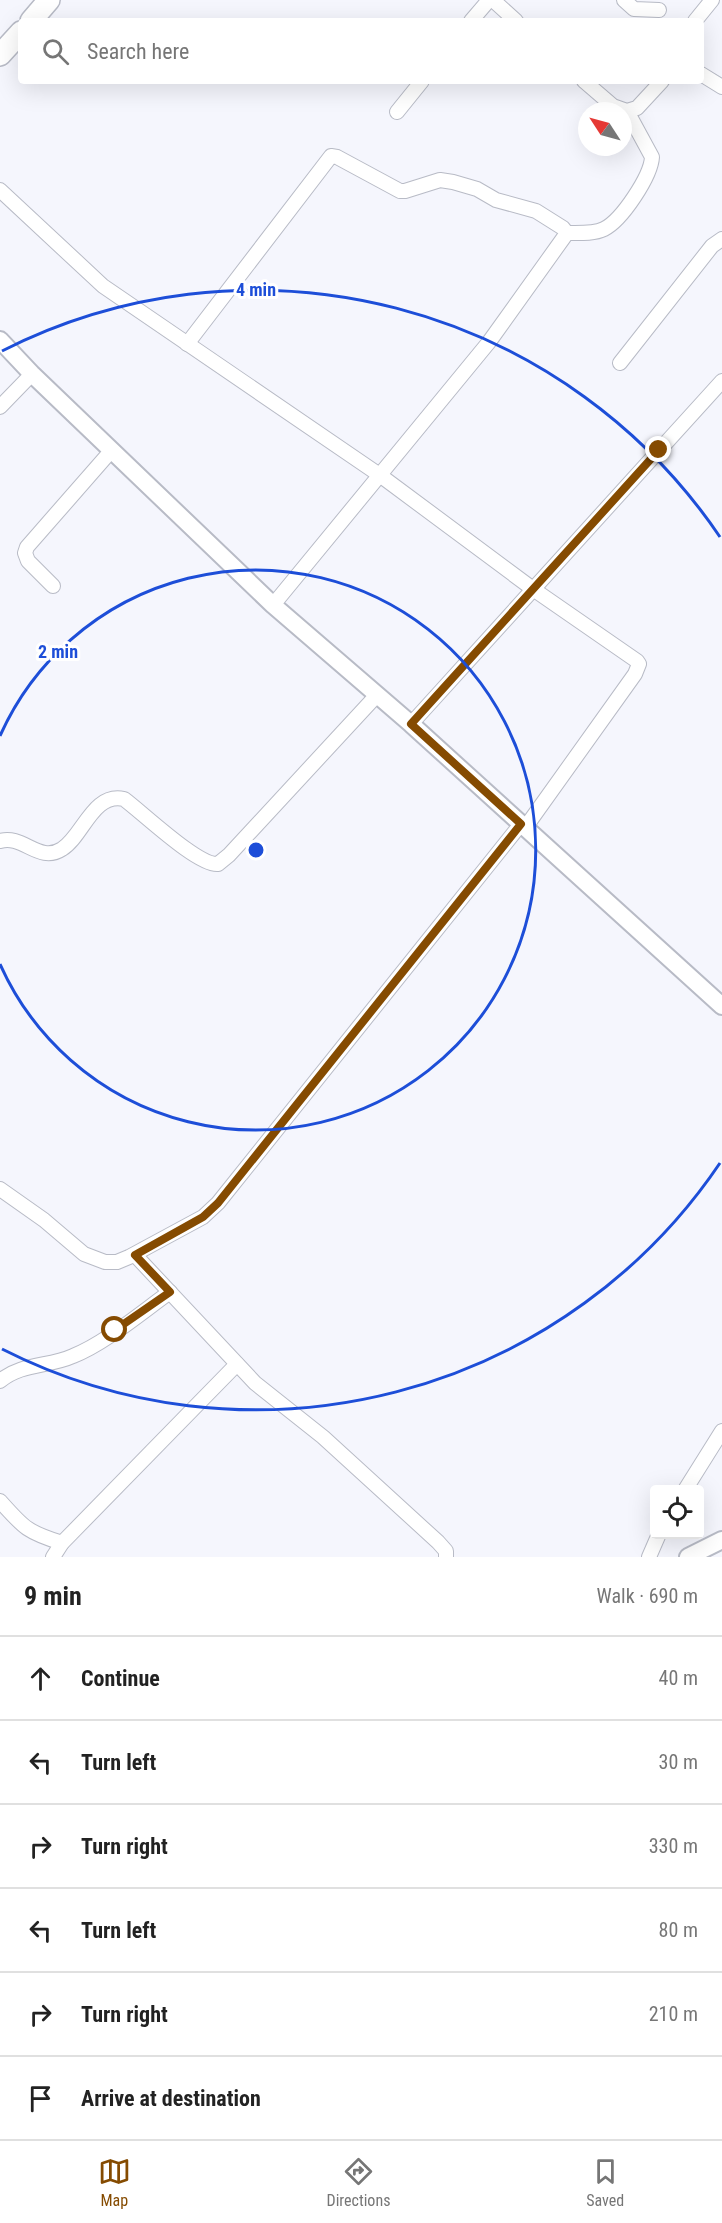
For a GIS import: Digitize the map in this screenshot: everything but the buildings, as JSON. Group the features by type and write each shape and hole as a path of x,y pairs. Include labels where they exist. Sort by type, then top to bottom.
{"highway":[{"path":"34,18 49,0"},
{"path":"0,55 18,35"}],"street":[{"path":"474,18 491,0 512,18"},
{"path":"624,0 634,9 659,10"},
{"path":"697,18 712,0"},
{"path":"704,76 722,87"},
{"path":"397,112 420,84"},
{"path":"587,84 608,102"},
{"path":"632,110 637,108 659,84"},
{"path":"567,233 603,230 613,223 648,175 652,157 632,120"},
{"path":"187,344 331,156 337,157 400,191 440,180 474,188 496,200 536,211 567,233"},
{"path":"0,190 103,286 381,476 533,589 628,654 639,664 635,674 523,826 218,1203 203,1217 135,1255 117,1262 105,1262 84,1254 44,1220 0,1189"},
{"path":"273,605 489,342 567,233"},
{"path":"620,363 712,246 722,239"},
{"path":"0,340 111,451 273,605 411,724 722,1006"},
{"path":"0,407 32,374"},
{"path":"411,724 722,381"},
{"path":"53,586 28,561 25,553 27,548 111,451"},
{"path":"0,841 14,840 45,854 54,853 67,845 97,808 110,799 118,797 124,799 174,840 206,862 218,864 229,855 377,695"},
{"path":"135,1255 237,1364 269,1395 323,1437 429,1534 446,1551 446,1557"},
{"path":"0,1381 17,1370 66,1359 80,1353 170,1292"},
{"path":"52,1557 62,1543 237,1364"},
{"path":"688,1485 722,1431"},
{"path":"0,1501 31,1533 62,1543"},
{"path":"649,1557 657,1539"},
{"path":"688,1557 722,1540"}],"route":[{"path":"115,1330 170,1292 135,1255 210,1212 521,824 411,724 659,450"}]}
